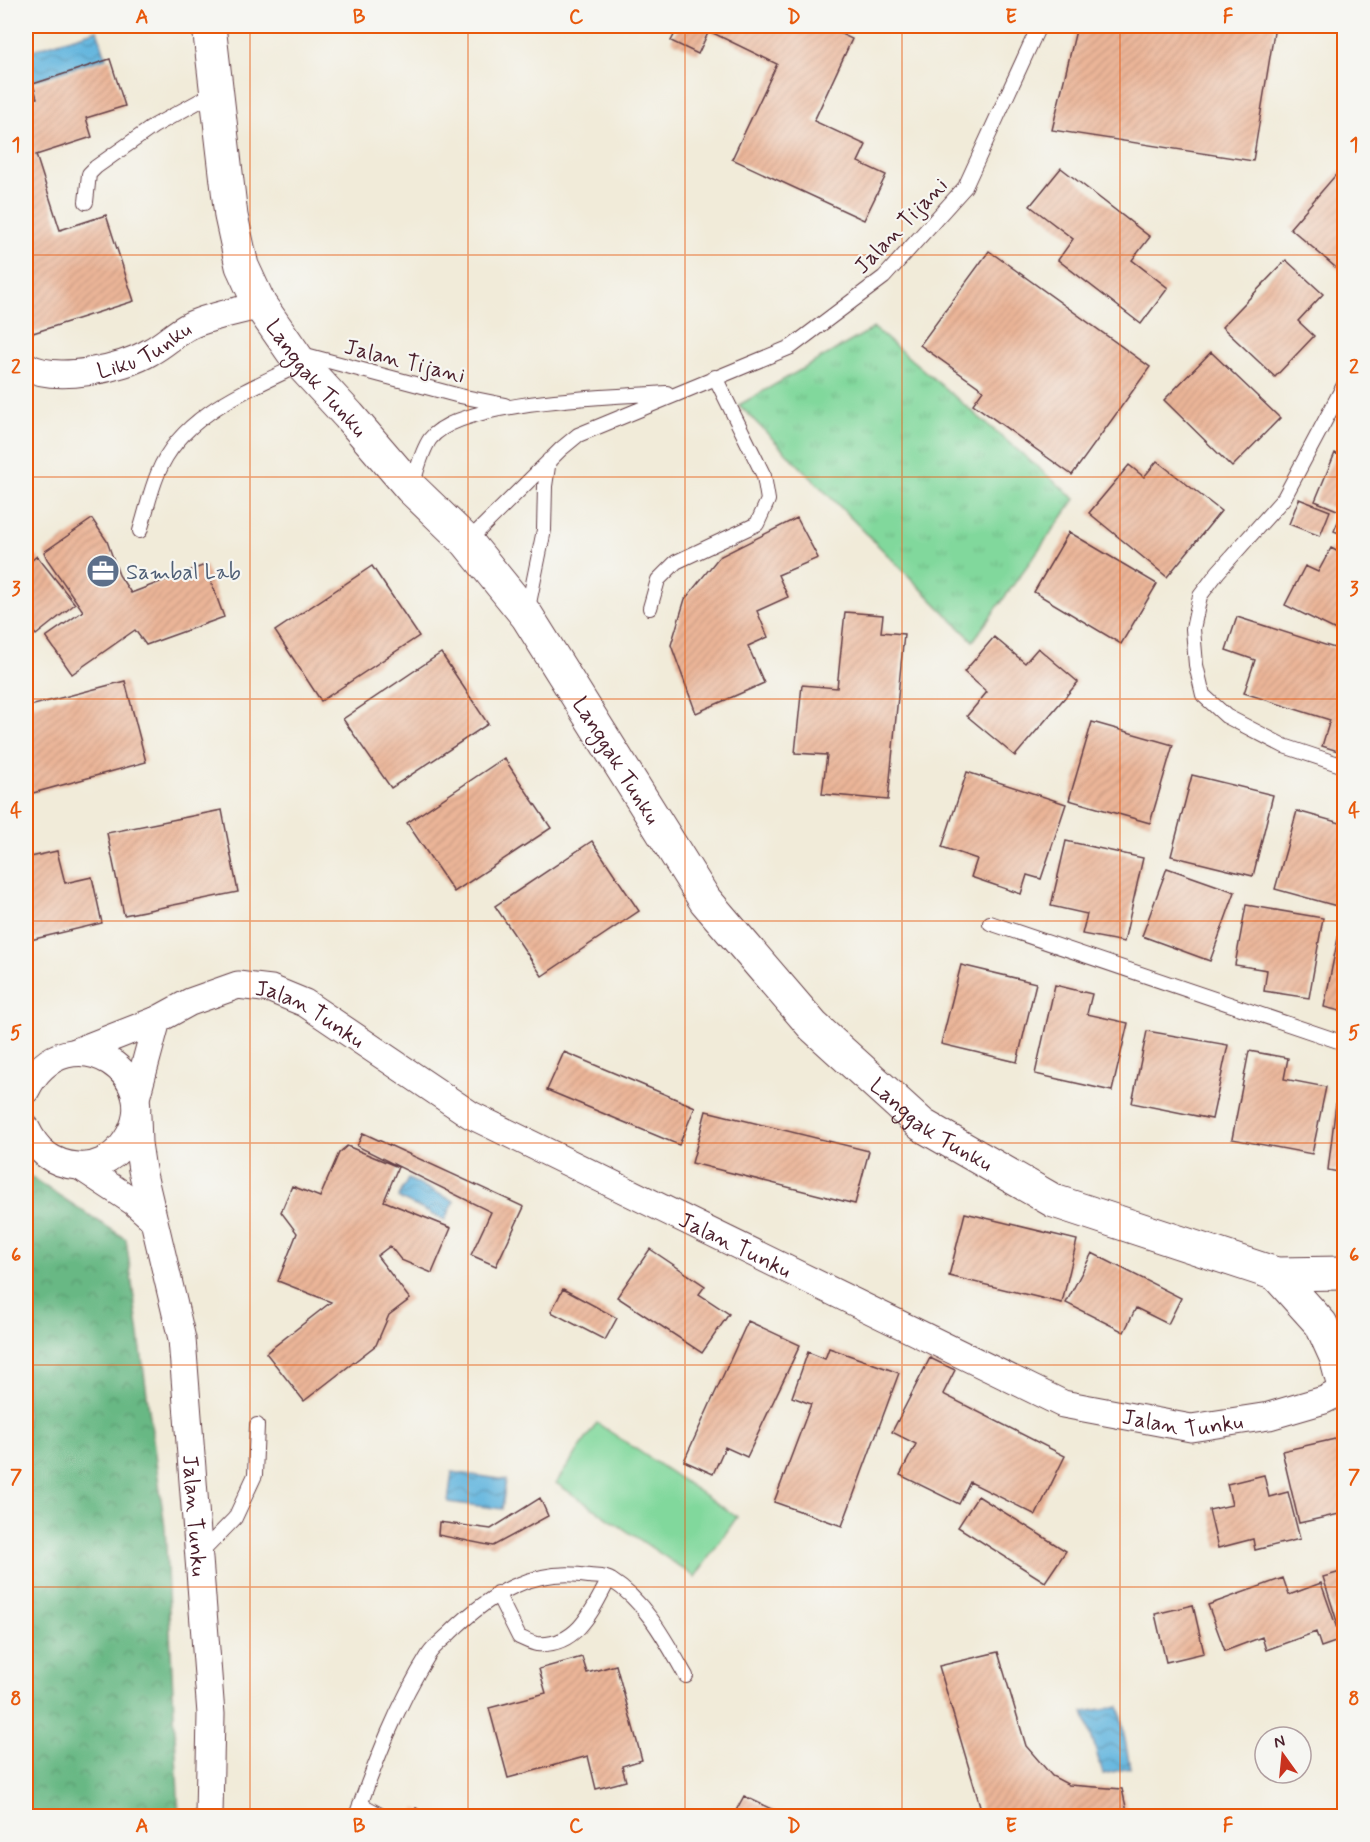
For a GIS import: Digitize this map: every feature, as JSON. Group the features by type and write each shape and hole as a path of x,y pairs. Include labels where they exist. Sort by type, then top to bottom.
{"street":[{"name":"Langgak Tunku","path":"209,26 231,216 237,249 242,266 260,305 296,358 411,488 466,543 527,616 705,900 813,1026 922,1125 1054,1201 1276,1274 1344,1273"},
{"name":"Liku Tunku","path":"30,368 72,373 108,369 151,352 190,326 260,305"},
{"path":"26,345 30,368"},
{"name":"Jalan Tunku","path":"28,1081 45,1063 61,1054 78,1052 157,1020 190,1002 238,985 272,990 305,1004 471,1115 1063,1404 1191,1428 1269,1416 1324,1400 1344,1389"},
{"name":"Jalan Tunku","path":"157,1020 137,1107 138,1143 153,1219 183,1339 211,1714 209,1816"},
{"path":"28,1137 45,1156 62,1164 81,1167 100,1162 118,1152 130,1136 137,1107 129,1079 116,1064 99,1055 78,1052"},
{"path":"81,1167 134,1202 153,1219"},
{"name":"Langgak Tunku","path":"1276,1274 1321,1324 1335,1357 1344,1389"}],"lane":[{"name":"Jalan Tijani","path":"466,543 549,460 578,435 790,347 884,277 965,187 1039,26"},
{"path":"86,202 89,174 96,167 154,126 216,92"},
{"path":"1344,308 1344,320"},
{"path":"140,531 158,472 177,439 222,403 296,358"},
{"name":"Jalan Tijani","path":"296,358 510,406"},
{"path":"650,608 658,580 676,562 758,524 768,500 764,476 715,377"},
{"path":"1344,385 1284,498 1218,572 1200,596 1193,629 1196,665 1203,695 1226,716 1284,746 1344,766"},
{"name":"Jalan Tijani","path":"411,488 431,438 458,420 510,406 678,393"},
{"path":"527,616 543,530 549,460"},
{"path":"990,924 1344,1043"},
{"path":"199,1555 235,1518 255,1475 257,1425"},
{"path":"382,1816 358,1810 381,1746 430,1652 497,1593 535,1578 568,1572 609,1579 639,1603 660,1632 686,1676"},
{"path":"497,1593 519,1637 536,1644 560,1640 583,1625 609,1579"}],"green space":[{"path":"874,328 1075,499 973,641 739,405"},
{"path":"26,1174 126,1239 165,1528 179,1816 26,1816"},
{"path":"597,1423 737,1517 695,1577 556,1483"}],"water":[{"path":"97,30 106,58 26,83 26,52"},
{"path":"408,1179 454,1201 445,1220 398,1198"},
{"path":"452,1472 506,1480 502,1509 448,1502"},
{"path":"1119,1706 1130,1768 1103,1774 1084,1712"}],"building":[{"path":"679,26 824,26 852,39 814,121 866,145 858,162 886,175 864,220 732,159 777,64 709,31 698,54 671,41"},
{"path":"940,26 954,26 950,32"},
{"path":"1077,26 1275,26 1253,161 1052,130"},
{"path":"110,59 125,106 86,118 92,137 36,155 60,230 106,215 134,301 33,333 26,309 26,101 37,98 33,84"},
{"path":"1061,168 1150,237 1132,260 1168,288 1141,324 1058,260 1073,239 1030,206"},
{"path":"1340,170 1344,174 1344,267 1341,272 1290,228"},
{"path":"989,251 1150,367 1072,475 973,404 983,390 920,345"},
{"path":"1286,260 1323,294 1298,321 1314,336 1275,377 1222,327"},
{"path":"1211,352 1280,418 1232,467 1164,400"},
{"path":"1335,453 1344,457 1344,535 1334,531 1342,512 1315,501"},
{"path":"1157,461 1221,511 1167,577 1089,513 1129,465 1144,477"},
{"path":"1299,499 1330,511 1320,536 1289,524"},
{"path":"797,518 818,558 778,575 788,597 757,611 768,637 748,646 764,683 696,713 671,645 685,599 719,557"},
{"path":"92,519 107,541 119,575 131,593 205,565 224,617 146,645 135,630 72,674 46,637 83,611 44,552"},
{"path":"1069,532 1157,584 1121,644 1034,592"},
{"path":"1331,548 1344,555 1344,634 1285,605 1305,566 1318,572"},
{"path":"37,556 75,604 36,635 26,623 26,565"},
{"path":"372,566 419,636 321,701 275,631"},
{"path":"845,612 883,615 881,632 904,634 888,800 822,794 827,755 795,753 802,685 837,688"},
{"path":"1237,617 1344,651 1344,753 1322,746 1330,720 1244,693 1255,660 1226,650"},
{"path":"994,637 1025,663 1038,648 1078,682 1015,756 967,716 987,692 964,672"},
{"path":"441,653 488,724 391,788 343,719"},
{"path":"125,681 146,762 33,793 26,763 26,707"},
{"path":"1092,722 1173,745 1150,823 1069,800"},
{"path":"504,758 551,828 454,892 407,823"},
{"path":"967,772 1066,804 1041,879 1027,875 1021,894 971,877 977,859 942,847"},
{"path":"1192,775 1273,795 1253,876 1171,856"},
{"path":"222,810 238,892 124,915 107,833"},
{"path":"1297,811 1344,824 1344,908 1275,889"},
{"path":"592,841 639,911 542,976 495,906"},
{"path":"1066,841 1143,858 1124,942 1082,934 1087,914 1051,906"},
{"path":"57,851 65,883 92,877 102,923 26,941 26,858"},
{"path":"1167,868 1235,892 1210,961 1142,936"},
{"path":"1246,905 1323,918 1309,998 1264,991 1267,970 1235,965"},
{"path":"1339,933 1344,934 1344,1012 1324,1007"},
{"path":"961,965 1036,983 1017,1062 941,1044"},
{"path":"1055,985 1092,994 1087,1014 1128,1023 1112,1091 1035,1074"},
{"path":"1147,1031 1228,1045 1212,1119 1132,1103"},
{"path":"1249,1051 1288,1058 1284,1079 1326,1087 1312,1154 1232,1139"},
{"path":"564,1052 695,1107 679,1145 547,1090"},
{"path":"1338,1087 1344,1087 1344,1173 1328,1170"},
{"path":"706,1111 869,1151 855,1204 692,1163"},
{"path":"363,1133 524,1207 496,1266 471,1255 491,1212 357,1146"},
{"path":"347,1146 398,1167 384,1201 451,1228 432,1273 401,1260 390,1246 377,1256 410,1299 389,1315 376,1345 304,1401 266,1353 331,1302 278,1281 297,1233 281,1212 292,1186 320,1197 339,1153"},
{"path":"965,1213 1077,1240 1062,1303 949,1276"},
{"path":"650,1249 705,1286 699,1294 729,1314 702,1353 617,1297"},
{"path":"1092,1253 1181,1298 1168,1324 1136,1308 1124,1332 1066,1303"},
{"path":"563,1289 617,1318 605,1340 551,1312"},
{"path":"748,1321 800,1345 747,1457 725,1447 713,1474 684,1461"},
{"path":"829,1348 899,1373 842,1526 774,1502 811,1404 792,1397 808,1352 825,1359"},
{"path":"930,1358 955,1370 943,1394 1065,1456 1036,1515 970,1482 959,1504 900,1475 916,1444 892,1432"},
{"path":"1344,1437 1344,1513 1299,1523 1282,1451"},
{"path":"1264,1475 1269,1497 1288,1492 1300,1539 1255,1550 1253,1539 1218,1548 1209,1510 1232,1505 1227,1484"},
{"path":"978,1496 1066,1551 1045,1582 958,1527"},
{"path":"540,1498 548,1516 493,1546 438,1535 439,1522 491,1529"},
{"path":"1344,1571 1344,1644 1323,1577"},
{"path":"1283,1578 1289,1595 1321,1583 1341,1640 1321,1647 1316,1632 1266,1650 1262,1637 1225,1651 1208,1605"},
{"path":"1193,1605 1204,1653 1166,1662 1155,1614"},
{"path":"998,1652 1026,1746 1052,1776 1069,1785 1122,1789 1128,1816 983,1816 939,1666"},
{"path":"582,1657 587,1673 616,1665 642,1760 622,1766 626,1781 596,1789 588,1756 508,1778 489,1708 546,1693 539,1669"},
{"path":"744,1796 786,1816 733,1816"},
{"path":"416,1808 430,1816 411,1816"}],"place":[{"name":"Sambal Lab","path":"103,571"}]}
